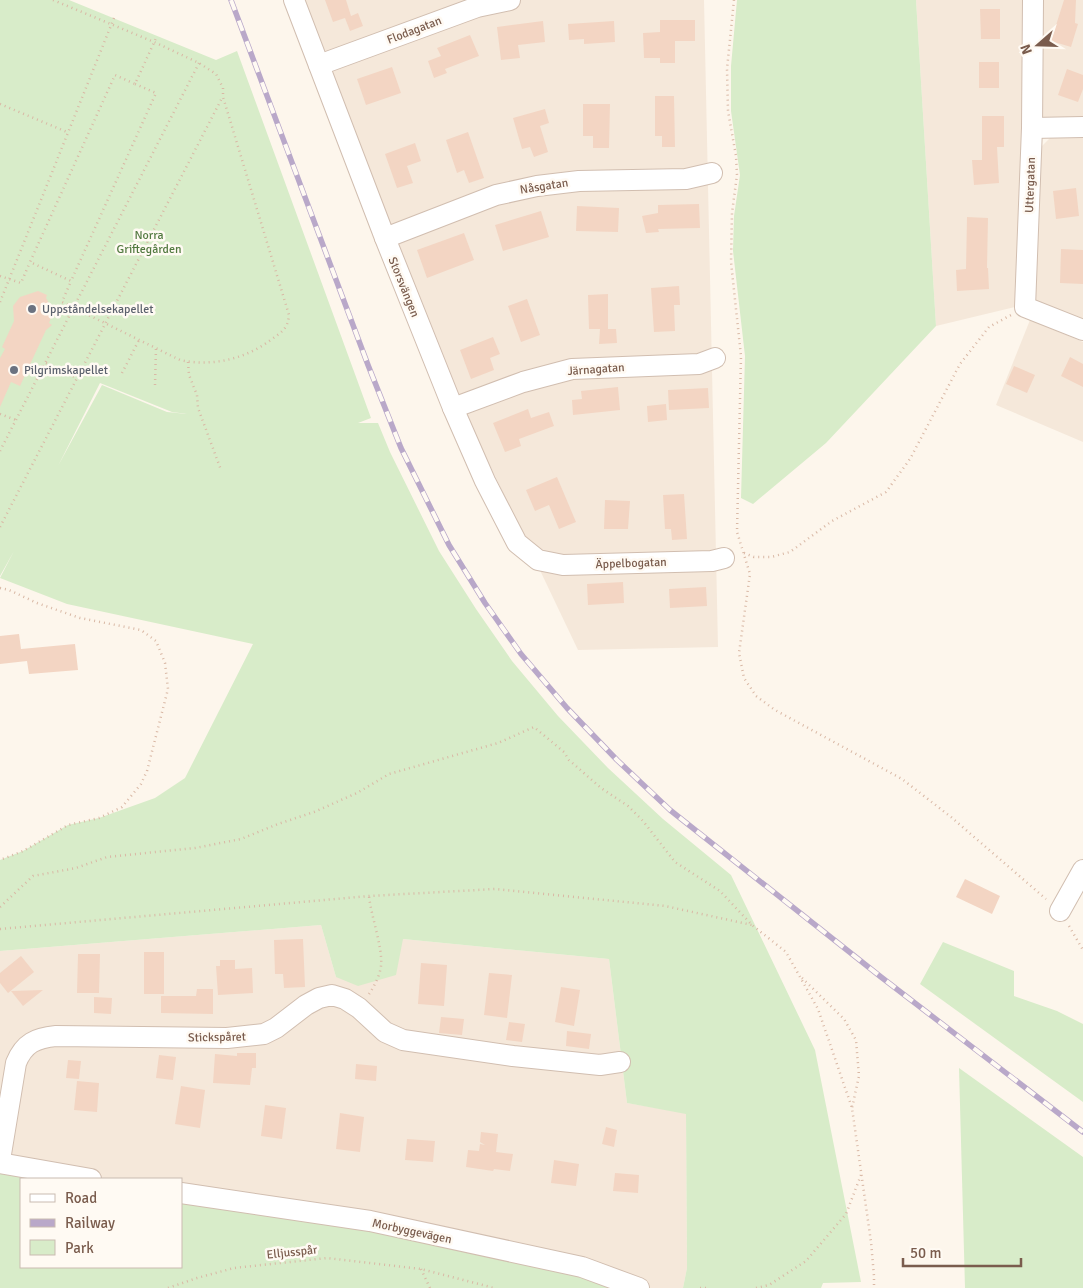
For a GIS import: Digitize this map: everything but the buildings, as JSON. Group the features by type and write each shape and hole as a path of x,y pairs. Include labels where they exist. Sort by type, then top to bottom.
{"street":[{"name":"Storsvängen","path":"294,0 385,238 453,408 485,481 517,543 538,560"},
{"name":"Flodagatan","path":"319,65 477,7 510,0"},
{"name":"Uttergatan","path":"1025,307 1032,128 1033,0"},
{"path":"1032,128 1083,127"},
{"name":"Nåsgatan","path":"385,238 496,195 537,186 579,181 686,179 712,173"},
{"path":"1025,307 1083,330"},
{"name":"Järnagatan","path":"453,408 523,382 572,369 699,364 715,358"},
{"name":"Äppelbogatan","path":"538,560 562,565 712,561 724,558"},
{"path":"1060,911 1083,870"},
{"name":"Stickspåret","path":"0,1161 16,1063 20,1052 30,1043 43,1037 250,1037 264,1034 276,1028 306,1004 332,995 345,999 359,1008 385,1032 403,1040 600,1066 620,1062"},
{"path":"0,1161 86,1178"},
{"name":"Morbyggevägen","path":"182,1193 370,1221 582,1267 639,1288"}],"path":[{"path":"0,276 21,283 115,75 156,93 62,302 180,360 188,362 236,359 261,348 284,330 288,323 289,315 223,97 223,88 216,74 199,63 154,42 53,0"},
{"path":"734,0 727,70 728,111 736,156 737,175 732,213 731,262 741,356 737,532 750,574 739,653 744,678 756,696 797,724 902,779 951,817 1060,911 1083,950"},
{"path":"0,302 114,18"},
{"path":"135,84 157,36"},
{"path":"0,452 199,63"},
{"path":"0,527 223,97"},
{"path":"0,104 67,132"},
{"path":"30,262 71,280"},
{"path":"724,558 744,552 754,557 771,557 790,552 832,521 886,492 910,460 960,364 974,345 989,327 1025,307"},
{"path":"122,373 139,340"},
{"path":"154,385 156,348"},
{"path":"188,362 189,375 197,395 198,408 221,470"},
{"path":"46,363 77,378"},
{"path":"0,414 16,420"},
{"path":"0,588 80,618 141,630 156,641 165,664 168,689 147,771 140,784 122,807 99,818 68,826 23,851 0,860"},
{"path":"0,908 33,876 76,868 107,857 195,848 241,839 314,812 357,793 389,774 498,744 534,727 564,752 569,760 601,788 628,806 643,821 675,862 720,891 752,925 786,952 818,1009 852,1108 871,1242 874,1288"},
{"path":"0,929 369,896 495,889 665,906 752,925"},
{"path":"359,1008 374,987 381,966 369,896"},
{"path":"799,975 844,1019 856,1040 859,1076 852,1108"},
{"path":"756,1288 769,1284 806,1261 846,1214 862,1173"},
{"name":"Elljusspår","path":"168,1288 234,1268 327,1258 421,1269 494,1288"},
{"path":"421,1269 430,1288"},
{"path":"700,1288 708,1288"}],"shaded area":[{"path":"303,0 704,0 718,647 578,650 454,390"},
{"path":"916,0 1026,0 1019,306 936,326"},
{"path":"1042,0 1083,0 1083,118 1041,118"},
{"path":"1052,136 1083,137 1083,320 1032,299 1038,150"},
{"path":"1030,320 1083,342 1083,442 996,405"},
{"path":"321,925 336,977 403,939 609,959 627,1103 686,1113 687,1268 683,1288 639,1288 182,1193 182,1178 85,1178 0,1163 0,951"}],"green space":[{"name":"Norra Griftegården","path":"0,0 69,0 216,60 237,51 371,418 358,423 378,423 390,452 439,551 512,661 558,716 608,768 663,819 731,875 815,1050 861,1282 823,1283 821,1288 683,1288 687,1268 686,1114 627,1103 609,959 403,939 396,975 358,986 336,977 321,925 0,951 0,860 23,851 68,825 99,818 155,798 185,778 253,644 67,604 0,578 14,551 0,576","holes":["100,383 172,412 187,414 167,412 102,385 58,466"]},
{"path":"737,0 916,0 936,326 826,443 753,504 741,498 745,356 733,251 734,216 740,175 731,111 731,66"},
{"path":"943,942 1014,971 1014,996 1057,1011 1083,1024 1083,1102 920,984"},
{"path":"959,1068 1083,1157 1083,1288 965,1288"},
{"path":"0,1163 85,1178 20,1178 20,1268 182,1268 182,1193 370,1221 639,1288 0,1288"}],"railway":[{"path":"231,0 401,448 449,545 485,603 521,654 567,708 617,760 670,810 881,977 1083,1132"}],"place":[{"name":"Uppståndelsekapellet","path":"32,309"},
{"name":"Pilgrimskapellet","path":"14,370"}]}
